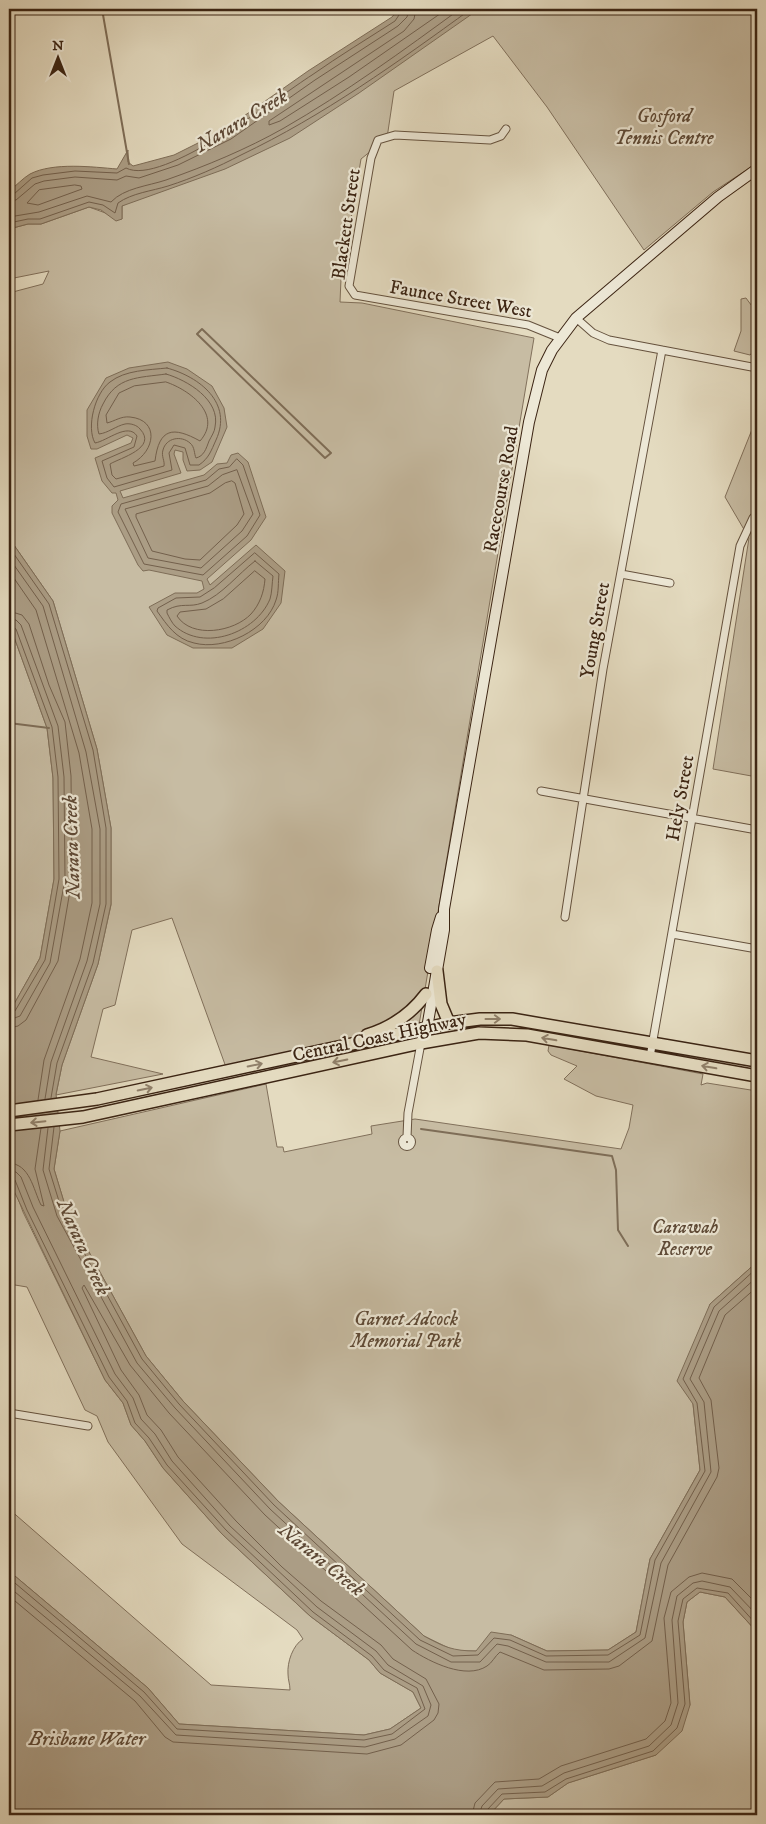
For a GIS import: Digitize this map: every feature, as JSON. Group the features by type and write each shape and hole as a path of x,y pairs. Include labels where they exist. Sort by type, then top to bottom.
{"highway":[{"path":"437,971 441,1004 449,1023"},
{"path":"300,1056 377,1032 406,1015 426,994"},
{"name":"Central Coast Highway","path":"9,1111 64,1105 449,1023 480,1019 512,1019 757,1061"},
{"name":"Central Coast Highway","path":"9,1125 66,1120 468,1034 508,1033 757,1076"}],"main road":[{"name":"Racecourse Road","path":"424,1029 426,994 437,930 444,909 534,396 542,370 560,338 576,318 718,198 757,169"},
{"name":"Racecourse Road","path":"421,1043 437,971 444,930 444,909"}],"street":[{"name":"Blackett Street","path":"355,295 350,286 371,158 378,140 386,136 490,140 501,136 506,129"},
{"name":"Faunce Street West","path":"355,295 528,325 560,338"},
{"path":"576,318 598,336 757,368"},
{"name":"Young Street","path":"565,917 582,798 662,350"},
{"name":"Hely Street","path":"650,1057 740,546 753,518 757,514"},
{"path":"621,574 670,583"},
{"path":"541,791 757,830"},
{"path":"672,934 757,949"},
{"path":"407,1137 408,1113 421,1043"},
{"path":"9,1413 88,1426"}],"green space":[{"name":"Gosford Tennis Centre","path":"477,9 757,9 757,163 713,192 644,250 547,107 493,36 394,91 387,138 361,159 341,279 340,302 362,303 534,338 419,1025 227,1070 172,918 132,930 115,1005 103,1009 91,1057 163,1074 56,1095 62,1065 98,964 111,905 111,828 97,749 53,601 9,538 9,293 43,284 49,271 9,279 9,229 28,224 41,224 89,207 122,219 122,206"},
{"path":"746,298 757,313 757,347 750,355 734,351 741,331 741,299"},
{"path":"757,417 757,777 713,769 749,538 725,497"},
{"path":"9,623 47,728 53,778 54,879 40,958 9,1013"},
{"name":"Garnet Adcock Memorial Park","path":"549,1045 703,1074 701,1085 707,1083 757,1091 757,1262 710,1304 693,1404 700,1470 650,1559 636,1632 608,1650 547,1651 511,1635 476,1651 455,1651 424,1636 278,1501 183,1401 146,1356 67,1212 54,1169 60,1131 266,1084 277,1147 283,1147 284,1152 372,1134 371,1126 415,1119 621,1149 629,1128 633,1105 596,1096 564,1079 577,1066 551,1055 548,1051"},
{"path":"9,1174 23,1212 105,1380 123,1403 131,1425 145,1441 163,1468 222,1534 310,1616 369,1660 380,1673 413,1692 421,1708 390,1729 364,1735 179,1724 148,1688 9,1571 9,1509 211,1685 290,1690 288,1669 290,1659 296,1645 303,1639 297,1630 182,1544 108,1442 97,1416 85,1410 27,1287 9,1284"},
{"path":"700,1592 725,1597 757,1632 757,1815 489,1815 504,1799 548,1797 568,1783 656,1755 690,1705 683,1622 687,1602"}],"water":[{"name":"Narara Creek","path":"399,9 479,9 359,93 290,138 225,169 122,206 122,219 116,221 101,210 89,207 41,224 28,224 9,229 9,191 30,174 39,170 61,167 117,169 128,150 128,162 133,166 174,155 224,130 308,71 392,17"},
{"path":"168,362 187,369 212,386 224,408 227,427 212,462 200,470 187,471 183,460 183,452 175,450 174,454 181,473 120,491 123,498 204,475 217,464 227,463 231,455 238,453 248,462 266,517 251,540 207,579 210,585 256,545 285,571 281,603 263,629 232,648 193,648 167,635 149,607 175,593 197,593 204,589 202,581 149,570 143,571 138,565 112,513 112,506 118,500 116,493 112,493 102,481 95,458 131,443 133,438 127,435 97,449 91,449 87,436 87,410 106,378 129,368"},
{"name":"Brisbane Water","path":"9,538 53,601 97,749 111,828 111,904 98,964 62,1065 56,1094 60,1131 54,1169 67,1212 146,1356 183,1401 278,1501 424,1636 437,1643 449,1648 476,1651 491,1632 511,1635 547,1651 608,1650 636,1632 650,1559 700,1470 693,1404 677,1381 710,1304 757,1262 757,1632 725,1597 700,1592 687,1602 683,1622 690,1705 682,1731 656,1755 568,1783 548,1797 504,1799 489,1815 9,1815 9,1571 148,1688 179,1724 364,1735 390,1729 421,1708 413,1692 380,1673 369,1660 310,1616 222,1534 163,1468 145,1441 131,1425 123,1403 105,1380 13,1189 9,1174 9,1013 40,958 54,879 53,778 47,728 9,623"}],"waterway":[{"path":"102,9 129,164"},
{"path":"202,329 331,453 325,458 197,334 202,329"},
{"path":"9,723 49,728"},
{"path":"421,1129 612,1156 616,1170 618,1230 628,1246"}],"park label":[{"name":"Carawah Reserve","path":"685,1237"}]}
